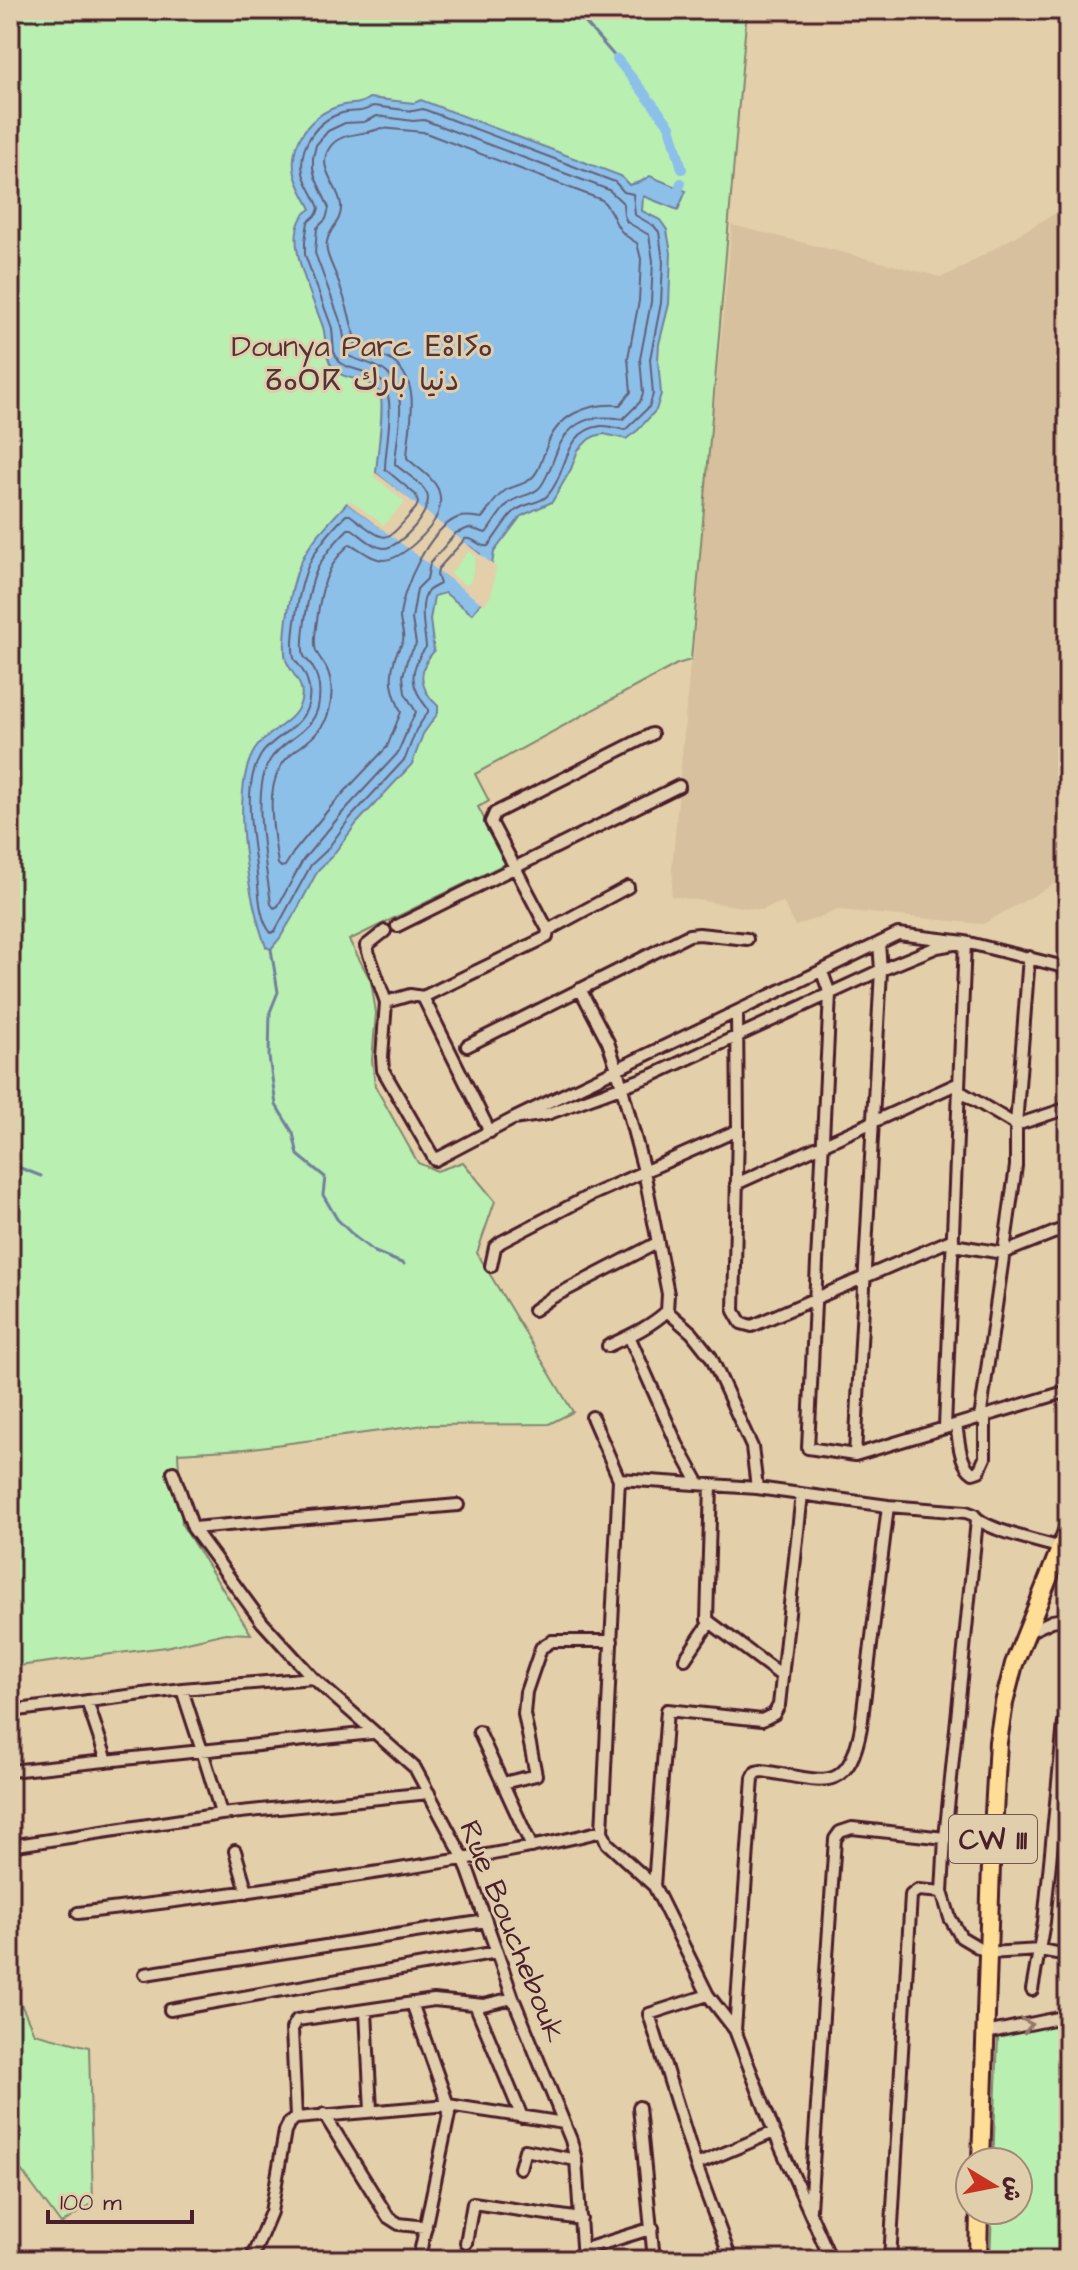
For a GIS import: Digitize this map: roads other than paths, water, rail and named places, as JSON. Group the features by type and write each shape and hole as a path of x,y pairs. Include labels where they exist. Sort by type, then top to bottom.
{"main road":[{"name":"CW 111","path":"982,2146 998,1742 1014,1664 1068,1529"},
{"path":"978,2260 979,2226"}],"street":[{"path":"386,1002 410,995 423,997 547,937 548,930 491,822 495,813 652,734"},
{"path":"397,926 679,786"},
{"path":"548,930 628,887"},
{"path":"385,931 366,946 386,1002 383,1070 433,1158 439,1159 513,1119 898,934 965,942 1068,968"},
{"path":"467,1046 689,935 747,939"},
{"path":"513,1119 547,1114 653,1075 881,970 937,947 965,942"},
{"path":"965,942 953,1242 951,1426 967,1470 973,1473 984,1464 983,1418 1016,1166 1016,1125 1029,957"},
{"path":"855,1455 881,970 879,943"},
{"path":"822,972 830,994 808,1448 855,1455 1068,1391"},
{"path":"580,989 608,1042 617,1069 644,1171 668,1294 667,1311"},
{"path":"423,997 490,1132"},
{"path":"737,1012 734,1311 741,1323 752,1326 864,1276 953,1242 1003,1253 1068,1227"},
{"path":"736,1184 872,1121 959,1087"},
{"path":"959,1087 1016,1125"},
{"path":"1016,1125 1068,1108"},
{"path":"491,1266 495,1247 501,1242 589,1196 738,1130"},
{"path":"534,1310 551,1298 657,1243"},
{"path":"608,1346 667,1311"},
{"path":"667,1311 692,1333 711,1357 752,1447 757,1488"},
{"path":"629,1336 677,1444 699,1484"},
{"path":"592,1417 619,1479 602,1831 607,1843 654,1886 708,1995 735,2030 774,2132 831,2260"},
{"name":"Rue Bouchebouk","path":"173,1472 193,1528 262,1622 313,1678 415,1768 464,1859 513,1998 571,2140 576,2160 582,2255"},
{"path":"619,1479 757,1488 888,1506 966,1512 1005,1532 1061,1548"},
{"path":"711,1485 707,1620 782,1676"},
{"path":"654,1886 667,1710 762,1720 774,1714 779,1705 802,1494"},
{"path":"193,1528 458,1505"},
{"path":"735,2030 753,1778 756,1772 762,1771 829,1781 841,1775 853,1760 861,1727 888,1506"},
{"path":"977,1520 942,1892 950,1918 961,1937 988,1953 1040,1950 1068,1955"},
{"path":"1028,1632 1052,1621 1068,1618"},
{"path":"685,1659 710,1622"},
{"path":"503,1783 536,1775 524,1714 526,1692 541,1648 552,1641 612,1641"},
{"path":"10,1711 182,1689 313,1678"},
{"path":"182,1689 221,1814"},
{"path":"87,1701 107,1761"},
{"path":"1032,1990 1040,1950 1064,1723"},
{"path":"479,1732 532,1847"},
{"path":"10,1771 372,1733"},
{"path":"10,1846 221,1814 429,1793"},
{"path":"809,2211 835,1839 844,1830 852,1828 945,1838"},
{"path":"78,1913 247,1892 464,1859 602,1831"},
{"path":"235,1851 247,1892"},
{"path":"890,2260 911,1895 918,1890 942,1892"},
{"path":"145,1974 486,1921"},
{"path":"170,2010 497,1952"},
{"path":"708,1995 649,2014 696,2165 731,2260"},
{"path":"296,2118 292,2029 300,2019 412,2003 445,2000 488,2004 513,1998"},
{"path":"412,2003 448,2105 448,2118 420,2253"},
{"path":"475,2004 522,2117"},
{"path":"366,2011 371,2111"},
{"path":"986,2033 1068,2016"},
{"path":"251,2260 271,2212 285,2131 296,2118 448,2105 564,2123"},
{"path":"639,2107 654,2260"},
{"path":"324,2114 388,2217 399,2224 426,2227"},
{"path":"696,2165 774,2132"},
{"path":"520,2168 525,2150 576,2160"},
{"path":"466,2243 473,2203 581,2219"},
{"path":"582,2255 653,2228"}],"water":[{"path":"369,98 414,103 421,100 621,176 629,185 650,176 686,191 678,210 643,196 642,211 660,220 667,230 671,253 669,304 659,344 661,394 656,410 626,439 604,434 595,436 578,450 552,502 521,516 494,552 487,595 472,614 445,593 434,596 430,620 434,651 425,665 422,679 427,693 438,706 438,713 423,734 412,764 318,870 271,949 266,947 248,877 242,820 243,793 254,751 291,717 302,697 285,651 294,580 312,543 347,503 385,530 411,502 376,473 380,394 365,381 338,373 330,363 323,327 300,265 297,248 301,219 311,209 295,174 295,151 299,141 311,123 329,110","holes":["469,546 480,554 472,587 465,589 444,574"]}],"waterway":[{"path":"574,10 617,59"},
{"path":"617,59 670,126 682,169"},
{"path":"679,188 681,183"},
{"path":"271,949 278,992 270,1012 269,1057 276,1105 293,1133 298,1155 325,1177 323,1195 337,1219 375,1252 404,1264"},
{"path":"10,1164 41,1176"}],"park label":[{"name":"Dounya Parc ⴹⵓⵏⵢⴰ ⵒⴰⵔⴽ دنيا بارك","path":"362,363"}]}
